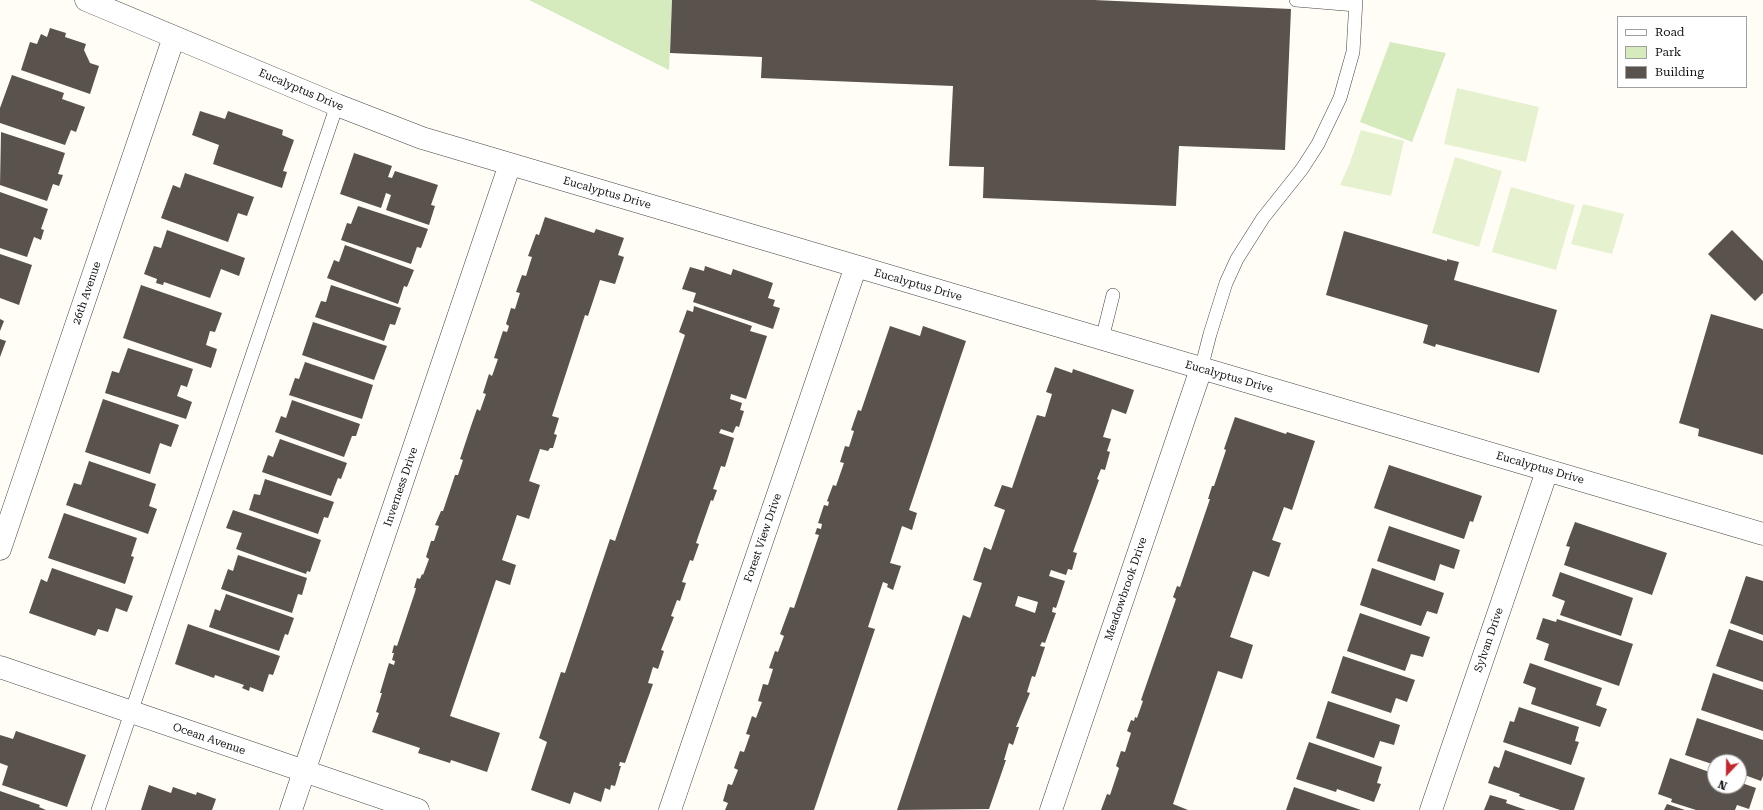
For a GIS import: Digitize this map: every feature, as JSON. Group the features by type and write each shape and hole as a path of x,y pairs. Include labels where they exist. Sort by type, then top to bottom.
{"street":[{"name":"Eucalyptus Drive","path":"86,0 337,105 422,138 1763,534"},
{"name":"26th Avenue","path":"0,549 174,37"},
{"name":"Inverness Drive","path":"291,810 510,164"},
{"name":"Forest View Drive","path":"670,810 856,266"},
{"name":"Meadowbrook Drive","path":"1051,810 1201,369"},
{"name":"Sylvan Drive","path":"1431,810 1547,471"},
{"name":"Ocean Avenue","path":"0,667 418,810"}],"lane":[{"path":"1201,369 1226,283 1237,259 1264,218 1302,169 1318,144 1340,98 1353,52 1356,2 1296,0"},
{"path":"98,810 337,105"},
{"path":"1102,339 1113,295"}],"green space":[{"path":"529,0 672,0 669,70"},
{"path":"1390,42 1446,53 1412,142 1360,122"},
{"path":"1457,88 1539,107 1526,162 1444,144"},
{"path":"1361,130 1404,141 1391,196 1340,185 1349,165"},
{"path":"1455,157 1502,171 1479,247 1432,233"},
{"path":"1511,187 1575,205 1556,270 1492,252"},
{"path":"1583,204 1624,214 1612,254 1571,244"}],"building":[{"path":"672,0 1094,0 1291,9 1285,150 1179,146 1176,206 983,198 984,167 949,166 953,86 761,78 762,57 670,53"},
{"path":"50,28 66,33 65,37 86,44 84,50 90,63 99,66 90,94 21,70 30,42 37,44 41,34 47,37"},
{"path":"12,75 64,93 62,99 85,107 76,132 71,130 65,145 0,123 0,108"},
{"path":"200,111 225,119 228,111 283,130 282,135 294,140 283,171 287,172 282,188 213,164 219,145 192,135"},
{"path":"1,132 65,153 58,174 63,175 59,186 53,184 47,201 0,185"},
{"path":"354,153 392,166 388,177 392,178 395,171 438,185 431,205 435,206 429,225 386,210 391,195 386,193 381,208 340,194"},
{"path":"185,173 254,197 247,216 238,213 228,242 161,218 173,185 180,188"},
{"path":"0,192 48,209 41,229 44,230 41,240 34,237 27,257 0,248"},
{"path":"358,206 428,229 421,248 417,247 411,264 341,240 347,223 351,224"},
{"path":"545,217 594,233 596,229 624,238 618,255 624,257 615,284 600,280 588,316 585,315 552,416 559,418 554,434 557,435 553,448 550,448 548,451 540,449 529,481 540,485 529,519 517,515 502,560 516,565 510,585 496,580 450,716 500,733 487,772 451,760 450,763 418,753 420,748 372,732 379,713 376,712 389,663 394,665 395,661 392,660 394,653 392,653 394,645 397,646 415,592 416,588 414,588 417,578 420,579 422,574 423,575 429,559 426,557 431,541 434,541 439,526 435,525 441,511 443,511 455,475 458,475 463,460 460,459 471,426 477,409 480,411 486,394 483,393 489,374 492,376 498,359 494,358 503,331 507,332 509,326 506,324 511,308 515,309 520,293 516,292 522,275 526,276 532,257 528,256 536,234 539,235"},
{"path":"167,230 245,258 239,276 221,269 210,298 164,282 163,285 156,283 157,279 144,274 154,246 161,248"},
{"path":"1732,230 1763,261 1763,293 1755,301 1708,254"},
{"path":"1344,231 1447,261 1447,259 1459,262 1454,280 1557,310 1539,373 1436,344 1435,347 1423,343 1428,325 1326,295"},
{"path":"345,245 414,270 407,287 404,286 398,304 327,278 334,260 339,262"},
{"path":"0,254 32,265 19,305 0,298"},
{"path":"705,266 731,275 733,269 773,283 768,298 775,300 773,306 780,308 773,329 693,302 696,293 682,289 690,267 704,271"},
{"path":"141,285 222,313 215,332 210,331 206,345 217,349 211,368 123,338"},
{"path":"331,285 401,308 395,325 390,324 384,341 315,317 321,301 326,302"},
{"path":"694,306 752,326 750,331 767,336 746,399 731,394 730,399 742,403 740,410 744,411 739,427 736,426 733,433 721,429 719,433 734,438 725,467 721,466 713,489 717,490 713,501 711,500 698,537 696,543 699,544 693,561 690,560 682,582 686,583 680,601 677,600 671,616 674,617 661,650 664,651 658,669 653,667 648,683 653,684 625,763 620,762 619,766 621,766 615,786 611,785 610,790 605,788 601,802 574,792 570,804 531,790 547,742 539,738 561,672 565,673 610,539 615,541 685,335 679,332 687,310 693,312"},
{"path":"1711,314 1763,329 1763,455 1698,436 1699,429 1679,423"},
{"path":"0,319 4,321 0,331"},
{"path":"313,322 387,346 374,380 302,355"},
{"path":"890,326 920,336 923,326 966,341 909,510 917,513 912,530 902,526 890,563 901,566 893,590 887,587 888,584 883,582 868,627 875,629 814,810 725,810 728,803 723,801 728,784 732,785 738,770 734,768 740,751 744,752 750,735 746,734 752,716 756,718 762,702 758,701 763,684 768,685 773,669 769,668 775,651 778,652 784,636 780,634 790,607 794,608 819,535 815,534 817,528 821,529 822,524 818,523 824,505 828,506 829,502 827,501 833,485 836,486 844,463 840,462 845,446 849,447 854,431 851,430 858,410 861,411"},
{"path":"0,339 6,341 0,357"},
{"path":"128,348 193,369 187,387 181,385 177,396 192,402 186,419 105,393 112,371 119,373"},
{"path":"305,362 373,385 362,419 289,395 295,378 299,379"},
{"path":"1055,367 1072,373 1073,369 1134,390 1126,414 1112,409 1103,437 1111,439 1107,451 1110,452 1105,470 1101,469 1097,479 1099,480 1073,552 1077,553 1072,570 1068,569 1066,575 1051,570 1049,576 1065,581 1056,608 1053,607 1052,612 1056,613 1045,643 1042,642 1040,646 1045,647 1035,677 1032,676 1027,692 1030,693 1016,727 1019,727 1013,745 1009,743 1004,760 1006,760 989,809 897,810 963,615 970,618 982,583 973,580 984,547 991,550 1005,510 994,506 1002,485 1012,488 1037,415 1045,417 1052,394 1046,392","holes":["1018,596 1038,602 1035,613 1015,606"]},
{"path":"103,399 179,425 171,447 160,443 150,474 85,452"},
{"path":"292,400 360,424 356,436 352,436 344,457 275,432 281,416 286,418"},
{"path":"1235,417 1286,434 1287,432 1315,441 1292,510 1284,507 1272,540 1281,543 1269,577 1253,571 1230,637 1253,645 1242,679 1218,671 1173,804 1188,810 1101,810 1107,794 1110,795 1119,768 1116,766 1121,751 1125,752 1131,733 1127,731 1131,720 1134,721 1135,717 1137,718 1143,701 1141,700 1176,599 1173,597 1177,586 1180,587 1210,499 1208,499 1212,486 1214,486 1226,450 1224,449"},
{"path":"280,439 347,463 341,479 338,478 331,496 262,472 268,455 273,457"},
{"path":"89,461 156,484 149,506 157,509 148,534 66,505 74,483 81,485"},
{"path":"1389,465 1482,496 1473,522 1470,521 1464,539 1374,508"},
{"path":"265,479 334,502 328,518 324,517 318,534 249,510 254,494 260,495"},
{"path":"233,510 321,540 310,572 307,571 306,574 236,549 242,533 226,528"},
{"path":"64,513 137,538 131,556 134,557 125,584 48,558"},
{"path":"1575,522 1667,553 1652,595 1564,565 1570,547 1566,546"},
{"path":"1389,526 1460,550 1454,569 1440,564 1435,581 1377,561"},
{"path":"238,555 307,578 302,595 298,594 292,613 221,589 228,569 233,571"},
{"path":"52,568 133,596 127,612 116,608 108,632 98,629 95,636 29,613 41,579 47,582"},
{"path":"1372,568 1444,593 1437,614 1427,611 1421,626 1360,605"},
{"path":"1560,572 1633,598 1621,636 1560,615 1565,601 1552,596"},
{"path":"1746,576 1763,581 1763,635 1730,623"},
{"path":"226,594 294,618 288,635 285,634 279,651 209,627 215,609 220,611"},
{"path":"1360,613 1430,637 1423,657 1411,654 1405,671 1347,651"},
{"path":"1543,618 1556,622 1557,619 1633,644 1619,686 1544,660 1549,644 1536,639"},
{"path":"188,624 280,656 273,675 269,674 263,692 250,687 249,691 242,688 244,685 215,675 214,678 175,664"},
{"path":"1729,629 1763,641 1763,682 1716,666"},
{"path":"1343,656 1415,680 1407,702 1396,698 1391,713 1331,693"},
{"path":"1530,663 1602,688 1596,705 1607,709 1600,727 1531,704 1536,688 1523,683"},
{"path":"1713,673 1763,690 1763,731 1701,710"},
{"path":"1328,701 1400,725 1394,745 1380,741 1374,758 1316,738"},
{"path":"1519,707 1579,727 1575,741 1579,742 1571,765 1503,742 1510,721 1514,722"},
{"path":"1697,718 1763,740 1763,776 1761,781 1747,776 1747,754 1707,754 1707,762 1685,755"},
{"path":"16,731 86,755 67,807 2,785 8,766 0,763 0,735 13,739"},
{"path":"1309,742 1382,767 1377,783 1381,784 1374,802 1337,789 1336,792 1296,779"},
{"path":"1505,750 1585,778 1574,810 1560,810 1519,796 1520,794 1488,783 1494,766 1499,768"},
{"path":"1670,758 1707,771 1707,794 1747,794 1747,785 1756,788 1749,809 1737,805 1735,810 1696,810 1671,802 1672,799 1658,794"},
{"path":"149,785 171,793 173,787 196,795 197,792 216,799 212,810 141,810"},
{"path":"1294,787 1361,810 1286,810"},
{"path":"0,791 40,805 39,807 46,810 0,810"},
{"path":"1490,795 1507,800 1506,803 1526,810 1484,810"},
{"path":"1667,804 1685,810 1664,810"}]}
